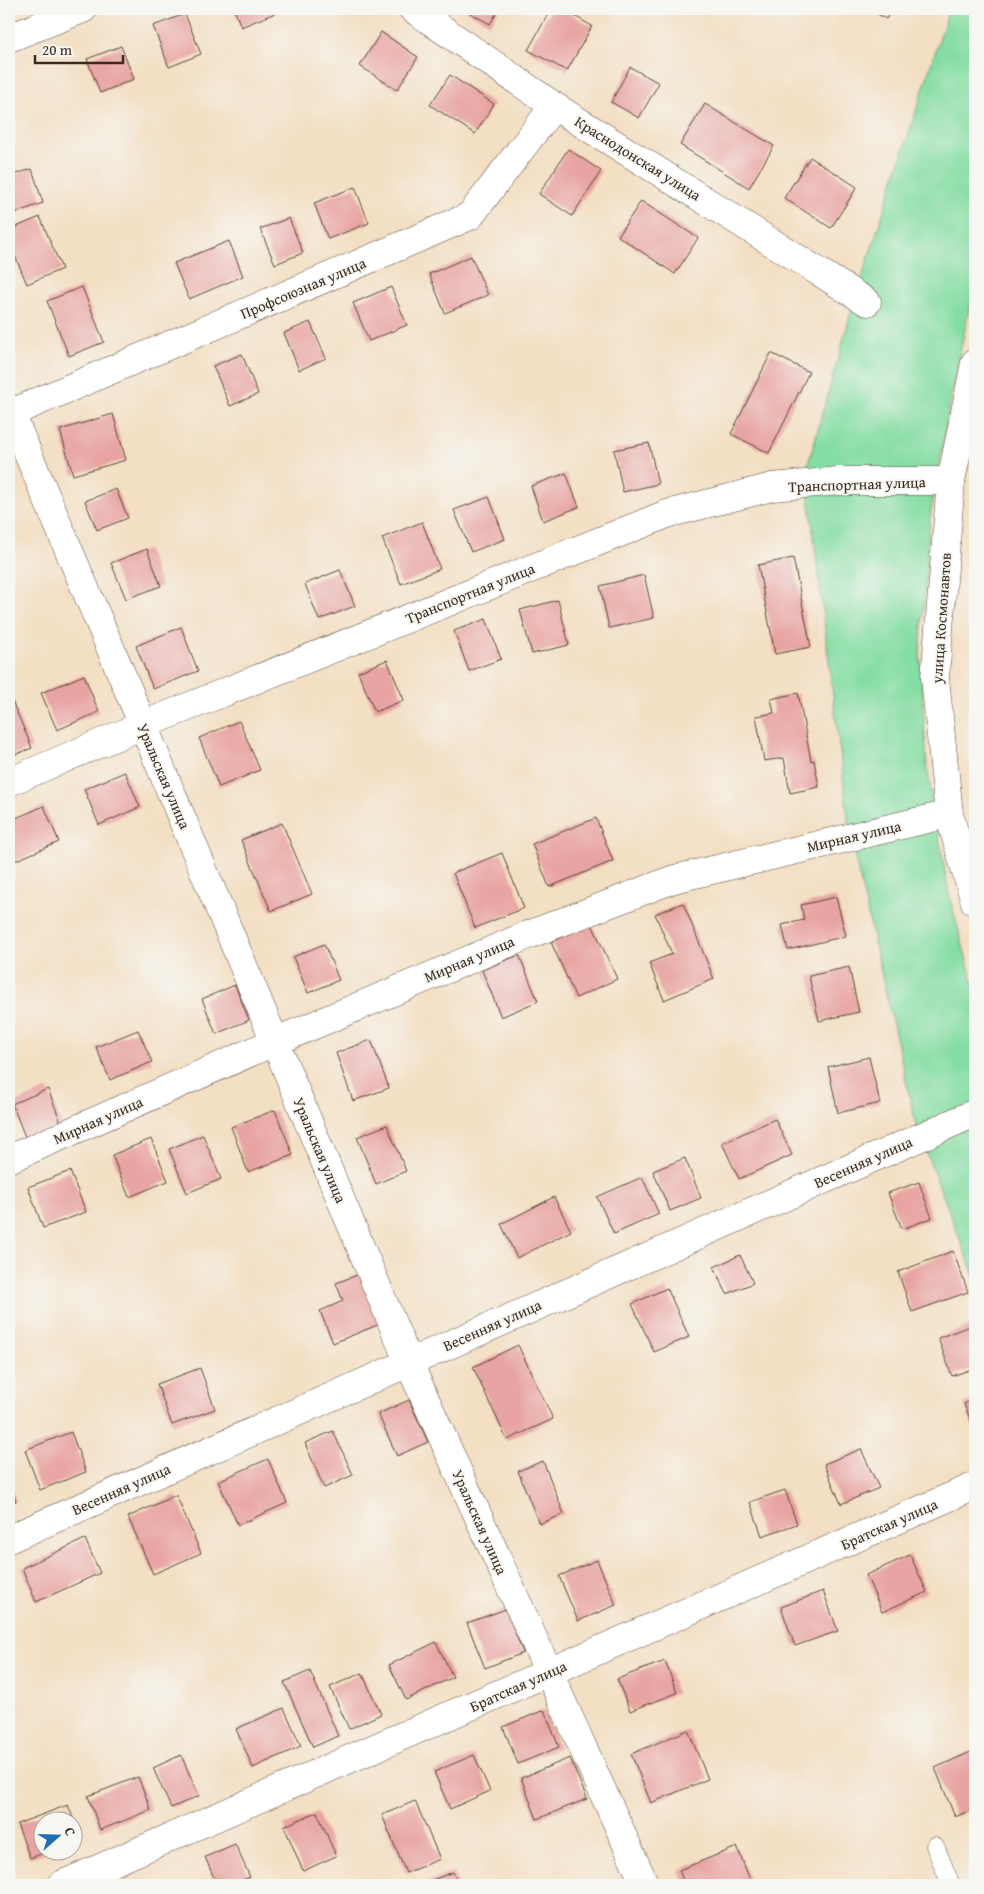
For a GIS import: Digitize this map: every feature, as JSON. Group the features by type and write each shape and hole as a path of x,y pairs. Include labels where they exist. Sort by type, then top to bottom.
{"street":[{"path":"9,38 83,9"},
{"name":"Краснодонская улица","path":"413,9 554,106 867,302"},
{"name":"Профсоюзная улица","path":"9,412 470,216 554,106"},
{"name":"улица Космонавтов","path":"975,363 950,481 935,678 949,814 975,902"},
{"name":"Уральская улица","path":"9,412 143,725 408,1361 645,1885"},
{"name":"Транспортная улица","path":"9,782 143,725 667,514 772,487 840,481 950,481"},
{"name":"Мирная улица","path":"9,1159 274,1042 528,935 674,879 949,814"},
{"name":"Весенняя улица","path":"9,1538 975,1113"},
{"name":"Братская улица","path":"61,1885 975,1486"}],"lane":[{"path":"935,1846 951,1885"}],"green space":[{"path":"949,9 975,9 975,281 954,381 930,517 920,652 927,768 949,895 975,990 975,1278 917,1129 853,849 807,468 852,309"}],"building":[{"path":"234,9 285,9 241,27"},
{"path":"463,9 499,9 490,24"},
{"path":"551,9 562,9 592,26 567,71 528,50"},
{"path":"870,9 892,9 886,19"},
{"path":"185,14 201,54 169,67 153,26"},
{"path":"381,32 418,57 397,90 360,66"},
{"path":"121,46 134,79 100,93 87,59"},
{"path":"630,67 659,83 639,118 611,102"},
{"path":"450,75 494,104 475,134 430,105"},
{"path":"705,104 774,146 749,188 680,145"},
{"path":"568,149 601,171 572,216 539,194"},
{"path":"810,157 857,187 831,228 784,198"},
{"path":"32,169 43,203 9,215 9,176"},
{"path":"355,187 369,223 328,239 314,203"},
{"path":"641,201 698,238 675,274 618,236"},
{"path":"40,217 62,269 27,284 9,242 9,230"},
{"path":"289,218 303,253 275,264 260,229"},
{"path":"229,241 243,276 189,299 174,263"},
{"path":"471,256 488,295 445,313 429,274"},
{"path":"82,287 104,342 69,356 47,301"},
{"path":"391,287 407,325 369,341 353,303"},
{"path":"310,322 326,358 299,370 284,333"},
{"path":"771,353 809,372 769,453 731,434"},
{"path":"242,354 258,394 230,406 213,366"},
{"path":"113,414 126,460 73,475 60,430"},
{"path":"649,443 658,484 623,492 614,450"},
{"path":"566,473 579,507 543,521 531,486"},
{"path":"116,489 128,518 97,530 85,501"},
{"path":"489,497 505,539 471,552 454,510"},
{"path":"422,522 440,569 401,584 382,538"},
{"path":"147,549 161,586 126,599 111,563"},
{"path":"793,558 811,647 775,654 758,565"},
{"path":"340,570 355,606 319,620 305,584"},
{"path":"644,575 654,618 609,628 600,586"},
{"path":"558,600 569,645 532,654 520,610"},
{"path":"486,619 501,659 469,671 454,631"},
{"path":"181,627 198,671 153,689 136,646"},
{"path":"387,660 404,700 375,712 358,672"},
{"path":"84,675 99,712 57,730 41,693"},
{"path":"798,693 811,761 814,760 819,787 790,793 784,758 764,761 756,716 774,713 771,699"},
{"path":"12,701 32,748 9,757 9,703"},
{"path":"239,721 260,770 219,787 199,738"},
{"path":"125,772 140,807 99,825 84,789"},
{"path":"44,806 59,842 12,862 9,854 9,821"},
{"path":"596,818 613,861 549,887 532,844"},
{"path":"282,823 312,894 271,911 241,840"},
{"path":"502,853 524,908 475,928 453,873"},
{"path":"836,897 846,936 788,950 782,925 804,920 801,905"},
{"path":"683,903 714,979 664,1000 649,963 672,954 655,914"},
{"path":"592,924 617,979 576,998 551,942"},
{"path":"324,944 339,980 308,993 293,957"},
{"path":"519,955 538,1001 501,1017 482,970"},
{"path":"849,967 859,1012 819,1021 809,976"},
{"path":"235,985 249,1020 216,1034 202,999"},
{"path":"138,1030 152,1062 110,1080 96,1047"},
{"path":"371,1040 389,1088 353,1101 336,1053"},
{"path":"869,1057 880,1103 838,1113 828,1067"},
{"path":"48,1089 62,1125 26,1139 12,1104"},
{"path":"275,1110 293,1155 248,1172 231,1127"},
{"path":"775,1119 792,1155 739,1179 722,1143"},
{"path":"387,1125 406,1171 376,1184 357,1137"},
{"path":"203,1135 221,1179 187,1193 169,1149"},
{"path":"151,1139 168,1181 129,1197 112,1155"},
{"path":"685,1158 701,1198 670,1211 653,1171"},
{"path":"70,1171 86,1212 43,1228 28,1187"},
{"path":"642,1177 659,1214 614,1234 597,1197"},
{"path":"919,1182 932,1218 902,1229 888,1193"},
{"path":"554,1197 571,1231 517,1258 501,1224"},
{"path":"953,1251 968,1292 912,1312 898,1272"},
{"path":"740,1255 753,1283 727,1294 714,1267"},
{"path":"365,1272 385,1322 333,1343 320,1311 343,1301 336,1283"},
{"path":"667,1288 689,1337 654,1352 632,1304"},
{"path":"975,1324 975,1368 952,1376 938,1338"},
{"path":"518,1345 553,1419 507,1440 473,1367"},
{"path":"200,1368 215,1409 172,1425 157,1384"},
{"path":"975,1399 975,1431 964,1404"},
{"path":"409,1400 428,1442 397,1456 378,1414"},
{"path":"333,1431 353,1475 324,1488 305,1443"},
{"path":"71,1432 86,1472 40,1490 25,1450"},
{"path":"861,1449 879,1488 841,1504 824,1464"},
{"path":"268,1459 287,1503 238,1525 218,1481"},
{"path":"543,1461 564,1514 539,1524 518,1471"},
{"path":"9,1483 16,1501 9,1503"},
{"path":"785,1490 797,1524 762,1536 750,1502"},
{"path":"176,1495 201,1553 153,1574 128,1517"},
{"path":"85,1539 100,1573 36,1602 22,1568"},
{"path":"910,1555 927,1592 882,1612 866,1575"},
{"path":"597,1560 616,1605 578,1621 559,1576"},
{"path":"823,1591 838,1631 795,1646 781,1607"},
{"path":"506,1609 523,1653 485,1668 467,1623"},
{"path":"436,1642 453,1677 406,1700 389,1665"},
{"path":"665,1661 677,1693 630,1711 617,1679"},
{"path":"310,1671 338,1736 313,1747 284,1682"},
{"path":"362,1673 381,1714 349,1729 330,1687"},
{"path":"284,1708 301,1746 253,1768 236,1729"},
{"path":"544,1710 559,1747 518,1764 503,1727"},
{"path":"688,1730 708,1779 651,1803 631,1754"},
{"path":"975,1750 975,1808 955,1817 935,1768"},
{"path":"181,1755 199,1796 171,1808 153,1768"},
{"path":"474,1755 490,1791 450,1809 434,1772"},
{"path":"570,1758 587,1799 537,1819 521,1778"},
{"path":"138,1777 151,1810 100,1830 88,1796"},
{"path":"415,1801 440,1859 406,1873 382,1815"},
{"path":"68,1805 71,1812 49,1812"},
{"path":"317,1812 336,1856 303,1871 284,1826"},
{"path":"32,1818 32,1857 30,1858 17,1824"},
{"path":"235,1844 250,1877 231,1885 217,1885 205,1857"},
{"path":"737,1847 752,1885 685,1885 679,1870"},
{"path":"453,1872 459,1885 420,1885"}]}
